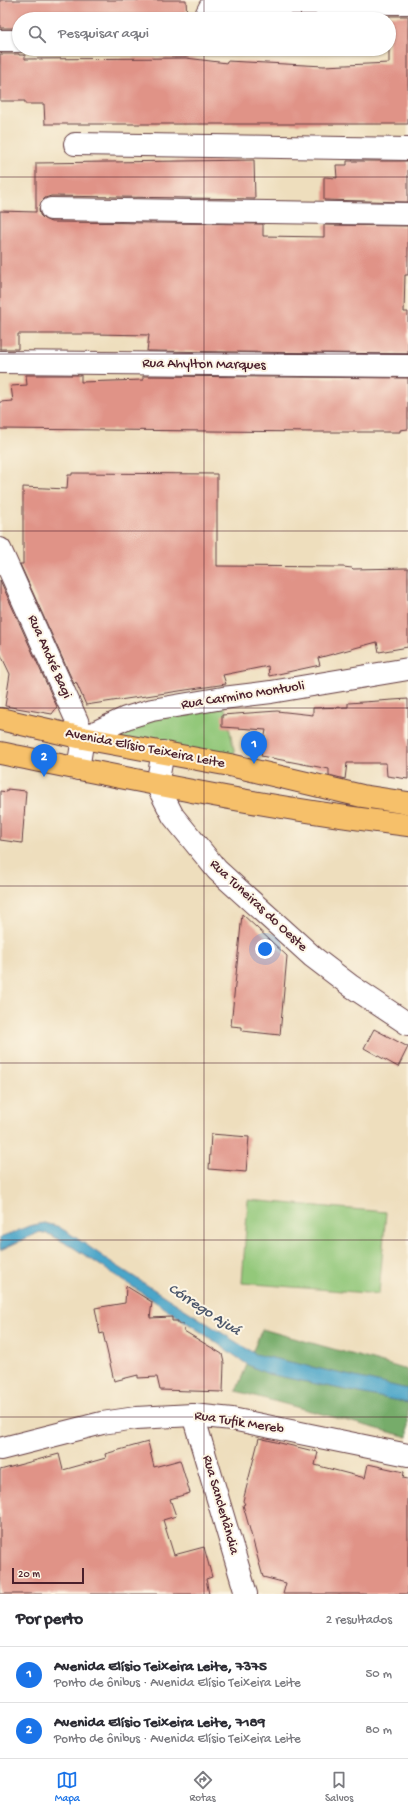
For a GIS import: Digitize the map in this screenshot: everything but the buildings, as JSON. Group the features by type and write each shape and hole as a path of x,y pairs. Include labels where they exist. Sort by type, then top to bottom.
{"main road":[{"name":"Avenida Elísio Teixeira Leite","path":"0,719 83,738 230,764 362,796 408,803"},
{"path":"0,753 157,786 365,820 408,825"}],"street":[{"path":"208,12 210,7 218,3 408,3"},
{"path":"0,41 12,41"},
{"path":"75,144 408,149"},
{"path":"51,209 408,214"},
{"name":"Rua Ahylton Marques","path":"0,362 408,366"},
{"name":"Rua André Bagi","path":"0,549 77,721 83,738 78,769"},
{"name":"Rua Carmino Montuoli","path":"83,738 126,718 152,710 408,669"},
{"path":"157,786 163,752"},
{"name":"Rua Tuneiras do Oeste","path":"157,786 173,816 217,870 313,956 351,986 408,1024"},
{"name":"Rua Tufik Mereb","path":"0,1449 102,1423 150,1417 193,1415 232,1419 408,1455"},
{"name":"Rua Sanclerlândia","path":"193,1415 246,1594"}],"green space":[{"path":"223,698 238,769 78,738"},
{"path":"248,1200 386,1212 379,1294 242,1283"},
{"path":"262,1329 408,1370 408,1437 236,1391"}],"water":[{"path":"44,1223 57,1226 69,1233 114,1264 255,1354 408,1389 408,1403 268,1374 248,1365 74,1248 51,1235 40,1232 0,1250 0,1238 29,1226"}],"place":[{"name":"Avenida Elísio Teixeira Leite, 7375","path":"254,764"},
{"name":"Avenida Elísio Teixeira Leite, 7189","path":"44,777"}],"water label":[{"name":"Córrego Ajuá","path":"204,1310"}]}
